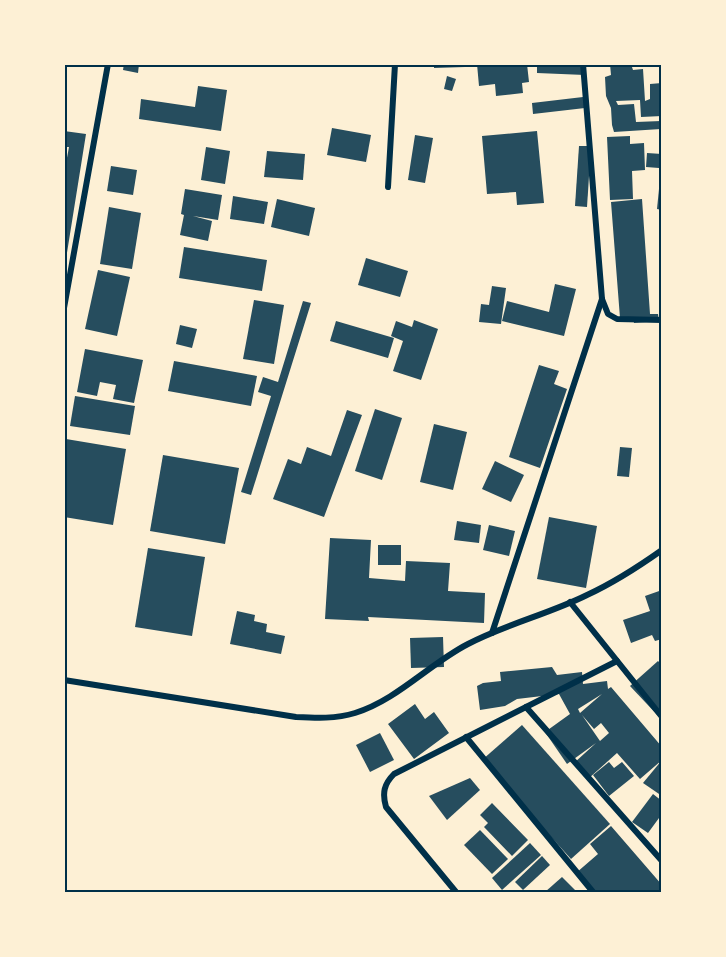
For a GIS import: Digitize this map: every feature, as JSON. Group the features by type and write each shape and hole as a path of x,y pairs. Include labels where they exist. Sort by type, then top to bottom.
{"street":[{"path":"64,308 108,64"},
{"path":"388,188 395,64"},
{"path":"583,64 602,299 608,314 617,319 662,320"},
{"path":"492,633 602,299"},
{"path":"64,680 296,717 324,719 355,713 387,699 432,665 467,644 585,596 623,576 662,550"},
{"path":"570,602 662,717"},
{"path":"456,892 386,807 383,797 385,786 394,774 617,661"},
{"path":"526,707 662,861"},
{"path":"466,737 593,892"}],"building":[{"path":"124,64 139,64 138,73 123,70"},
{"path":"434,64 465,64 465,67 434,68"},
{"path":"477,64 527,64 529,82 522,83 523,93 496,96 495,84 479,86"},
{"path":"537,64 586,64 585,75 537,73"},
{"path":"610,64 631,64 633,70 643,69 645,101 650,99 650,84 662,83 662,116 641,117 640,100 616,101 618,105 634,104 636,122 661,121 661,129 614,132 611,108 606,96 605,77 611,75"},
{"path":"447,76 456,79 452,91 444,89"},
{"path":"198,86 227,90 221,131 139,119 141,99 195,107"},
{"path":"583,97 585,108 533,114 532,103"},
{"path":"332,128 371,135 366,162 327,155"},
{"path":"64,131 86,134 66,259 64,174 69,147 64,147"},
{"path":"537,131 544,203 517,205 516,192 487,194 482,136"},
{"path":"415,135 433,138 425,183 408,180"},
{"path":"630,136 630,144 644,143 645,170 632,171 633,199 610,200 607,137"},
{"path":"579,146 591,146 587,207 575,206"},
{"path":"206,147 230,151 225,184 201,180"},
{"path":"267,151 305,154 303,180 264,177"},
{"path":"647,153 662,154 662,175 659,168 646,167"},
{"path":"111,166 137,170 133,195 107,191"},
{"path":"660,179 662,179 662,210 657,209"},
{"path":"185,189 222,195 218,220 193,216 212,221 208,241 180,235 184,215 181,214"},
{"path":"233,196 268,202 264,224 230,219"},
{"path":"277,199 315,208 309,236 271,227"},
{"path":"642,199 650,314 658,314 659,321 634,323 633,317 620,318 611,202"},
{"path":"109,207 141,213 132,269 100,264"},
{"path":"184,247 267,260 262,291 179,278"},
{"path":"366,258 408,271 400,297 358,285"},
{"path":"98,270 130,277 117,336 85,329"},
{"path":"555,284 576,289 564,336 502,321 507,301 549,312"},
{"path":"492,286 506,288 501,324 479,322 481,304 489,305"},
{"path":"254,300 284,305 274,364 243,359"},
{"path":"303,301 311,303 251,495 241,492 271,396 258,392 263,377 278,382"},
{"path":"414,320 438,329 421,380 393,371 403,341 391,336 396,321 412,327"},
{"path":"336,321 394,338 388,358 330,341"},
{"path":"180,325 197,329 192,348 176,344"},
{"path":"85,349 143,360 134,403 113,399 116,385 100,382 97,396 77,392"},
{"path":"174,361 257,376 251,406 168,391"},
{"path":"539,365 559,371 554,384 567,389 540,468 509,457"},
{"path":"75,396 135,406 130,435 70,426"},
{"path":"375,409 402,418 382,480 355,471"},
{"path":"347,410 362,415 324,517 273,499 288,459 301,464 307,447 331,456"},
{"path":"434,424 467,432 453,490 420,482"},
{"path":"66,439 126,449 113,525 64,517"},
{"path":"620,447 632,448 629,477 617,476"},
{"path":"163,455 239,468 225,544 150,531"},
{"path":"495,461 524,475 511,502 482,489"},
{"path":"549,517 597,526 586,588 537,579"},
{"path":"457,521 481,525 479,543 454,540"},
{"path":"489,525 515,531 509,556 483,550"},
{"path":"330,538 371,540 369,578 405,581 406,561 450,563 448,591 485,593 484,623 368,617 369,621 325,619"},
{"path":"378,545 401,545 401,565 378,565"},
{"path":"148,548 205,557 192,636 135,627"},
{"path":"662,590 662,639 655,641 652,635 631,643 623,620 650,611 645,596"},
{"path":"237,611 255,615 254,621 267,624 266,632 285,636 281,654 230,644"},
{"path":"443,637 444,667 411,668 410,638"},
{"path":"658,661 662,665 662,720 630,686"},
{"path":"552,667 557,675 582,672 583,684 607,681 608,689 611,687 662,747 662,760 640,779 617,753 588,779 574,763 596,743 567,764 545,732 570,714 559,694 517,699 505,706 480,710 477,686 501,681 500,672","holes":["602,694 580,713 578,709","582,715 594,729 601,723 609,733 600,741"]},
{"path":"415,704 425,719 434,712 449,733 414,759 388,724"},
{"path":"522,725 610,824 571,859 482,760"},
{"path":"380,733 394,760 370,772 356,745"},
{"path":"662,760 662,796 643,783"},
{"path":"609,762 614,768 622,762 634,776 609,796 593,775"},
{"path":"470,778 480,790 447,820 429,796"},
{"path":"653,794 662,801 662,820 659,818 648,833 632,822"},
{"path":"492,803 528,840 512,856 484,827 488,823 480,815"},
{"path":"611,826 662,885 662,892 593,892 576,873 598,854 590,844"},
{"path":"480,830 508,859 492,874 464,845"},
{"path":"530,843 541,855 502,890 492,878"},
{"path":"542,856 550,865 523,890 515,882"},
{"path":"562,877 577,892 545,892"}]}
